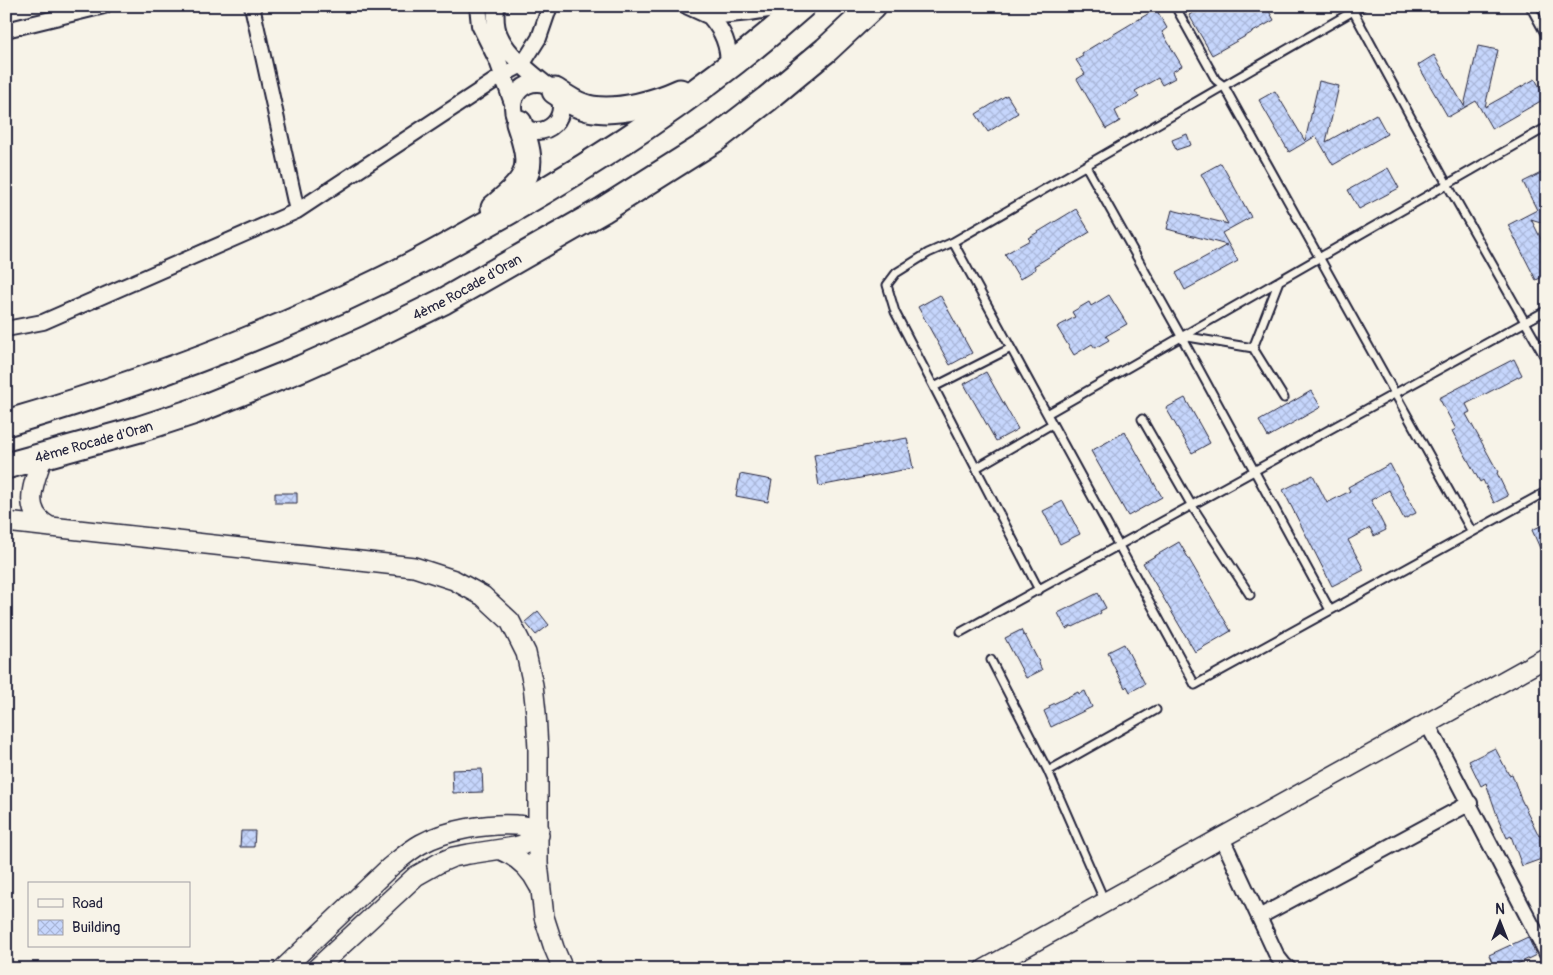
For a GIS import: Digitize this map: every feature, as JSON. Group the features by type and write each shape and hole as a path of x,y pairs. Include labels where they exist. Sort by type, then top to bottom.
{"highway":[{"path":"6,423 53,410 139,381 234,346 313,313 449,245 544,191 616,147 725,70 802,6"},
{"name":"4ème Rocade d'Oran","path":"6,466 140,429 195,411 302,368 367,339 444,301 603,210 714,140 819,56 873,6"},
{"path":"551,88 575,103 593,109 620,109 655,102 674,95 725,70"},
{"path":"449,245 514,191 525,177 529,158 516,113"}],"main road":[{"path":"43,456 34,481 32,504 34,513 39,520 50,527"},
{"path":"6,522 414,567 454,580 483,596 510,621 526,653 533,685 536,713 538,863 544,917 563,969"},
{"path":"985,969 1547,657"},
{"path":"507,825 522,814 538,788"},
{"path":"283,969 377,880 422,843 439,836 480,827 522,826 539,832"},
{"path":"316,969 416,876 453,857 522,845 539,832"},
{"path":"501,850 510,854 525,866 541,891"}],"street":[{"path":"6,30 81,9 104,6"},
{"path":"252,6 297,210"},
{"path":"478,6 480,25 503,75 516,113 526,128 534,131 542,130 556,122 560,115 561,106 559,98 551,88 522,65 500,37 495,21 496,6"},
{"path":"6,329 43,322 297,210 503,75 522,65 539,38 550,6"},
{"path":"688,6 710,16 726,38 729,52 725,70"},
{"path":"710,16 787,6"},
{"path":"516,113 516,96 526,86 532,84 551,88"},
{"path":"1427,723 1547,954"},
{"path":"1258,916 1470,803"},
{"path":"1222,838 1277,956 1290,969"}],"lane":[{"path":"1175,6 1216,80 1224,86 1472,532"},
{"path":"1039,590 895,312 887,285 896,273 928,253 953,242 1362,6"},
{"path":"1530,6 1547,37"},
{"path":"1353,11 1447,184 1547,361"},
{"path":"1047,414 1547,127"},
{"path":"1086,166 1330,610"},
{"path":"953,242 1195,685 1547,491"},
{"path":"1253,348 1279,281"},
{"path":"961,632 1547,310"},
{"path":"1181,336 1253,348 1284,398"},
{"path":"934,387 1011,348"},
{"path":"1142,419 1192,506 1250,596"},
{"path":"976,468 1052,424"},
{"path":"991,660 1048,771 1105,902"},
{"path":"1048,771 1156,710"}],"building":[{"path":"1205,6 1266,6 1274,20 1212,55 1189,15"},
{"path":"1156,9 1167,28 1162,32 1182,66 1172,72 1175,78 1162,85 1158,78 1135,91 1139,97 1115,111 1120,121 1106,129 1077,79 1085,74 1076,60 1083,56 1082,53"},
{"path":"1478,46 1498,50 1485,107 1535,79 1546,98 1492,129 1476,101 1448,117 1418,65 1434,55 1464,106"},
{"path":"1319,81 1339,86 1326,142 1376,114 1387,134 1333,165 1316,136 1289,152 1259,100 1275,91 1305,141"},
{"path":"1007,95 1018,113 988,132 976,114"},
{"path":"1187,134 1191,145 1176,150 1172,140"},
{"path":"1221,163 1251,217 1222,233 1238,261 1185,290 1176,273 1227,245 1167,229 1172,210 1228,224 1201,174"},
{"path":"1388,168 1399,188 1359,209 1348,190"},
{"path":"1547,170 1547,229 1544,223 1531,219 1547,251 1547,275 1536,280 1508,225 1537,210 1523,182"},
{"path":"1076,209 1090,232 1034,266 1036,269 1020,279 1005,254 1030,240 1028,238"},
{"path":"940,295 972,353 950,365 918,307"},
{"path":"1109,295 1127,324 1106,336 1109,340 1095,348 1092,344 1074,355 1057,327 1075,317 1072,312 1089,302 1091,306"},
{"path":"1514,359 1522,375 1466,404 1470,412 1466,414 1498,472 1508,496 1494,503 1483,480 1480,482 1452,431 1456,429 1439,398"},
{"path":"986,372 1018,429 996,441 964,384"},
{"path":"1311,391 1321,407 1268,437 1259,421"},
{"path":"1185,398 1210,443 1192,453 1166,408"},
{"path":"1125,432 1162,497 1128,516 1091,451"},
{"path":"907,438 913,468 819,486 814,455"},
{"path":"1390,464 1416,513 1404,519 1389,490 1371,500 1386,530 1374,536 1370,528 1348,540 1364,570 1332,586 1283,490 1313,475 1327,503 1350,491 1348,487"},
{"path":"740,474 772,480 768,502 736,496"},
{"path":"275,493 297,493 297,503 275,503"},
{"path":"1063,501 1080,534 1060,544 1043,511"},
{"path":"1547,523 1547,564 1532,530"},
{"path":"1179,542 1231,631 1195,652 1143,563"},
{"path":"1098,593 1106,608 1100,611 1101,613 1066,629 1058,613"},
{"path":"538,611 549,625 536,635 525,622"},
{"path":"1021,630 1042,670 1026,678 1005,638"},
{"path":"1124,644 1145,684 1130,692 1127,686 1125,688 1108,652"},
{"path":"1085,691 1092,707 1051,727 1044,711 1050,708 1049,706 1078,692 1079,694"},
{"path":"1495,748 1509,775 1512,774 1520,797 1539,836 1545,834 1547,840 1547,857 1522,866 1511,836 1507,838 1498,818 1486,783 1481,786 1469,761"},
{"path":"482,769 483,792 453,793 452,770"},
{"path":"241,831 255,831 254,847 240,847"},
{"path":"1528,937 1536,955 1507,969 1495,969 1489,955"}]}
